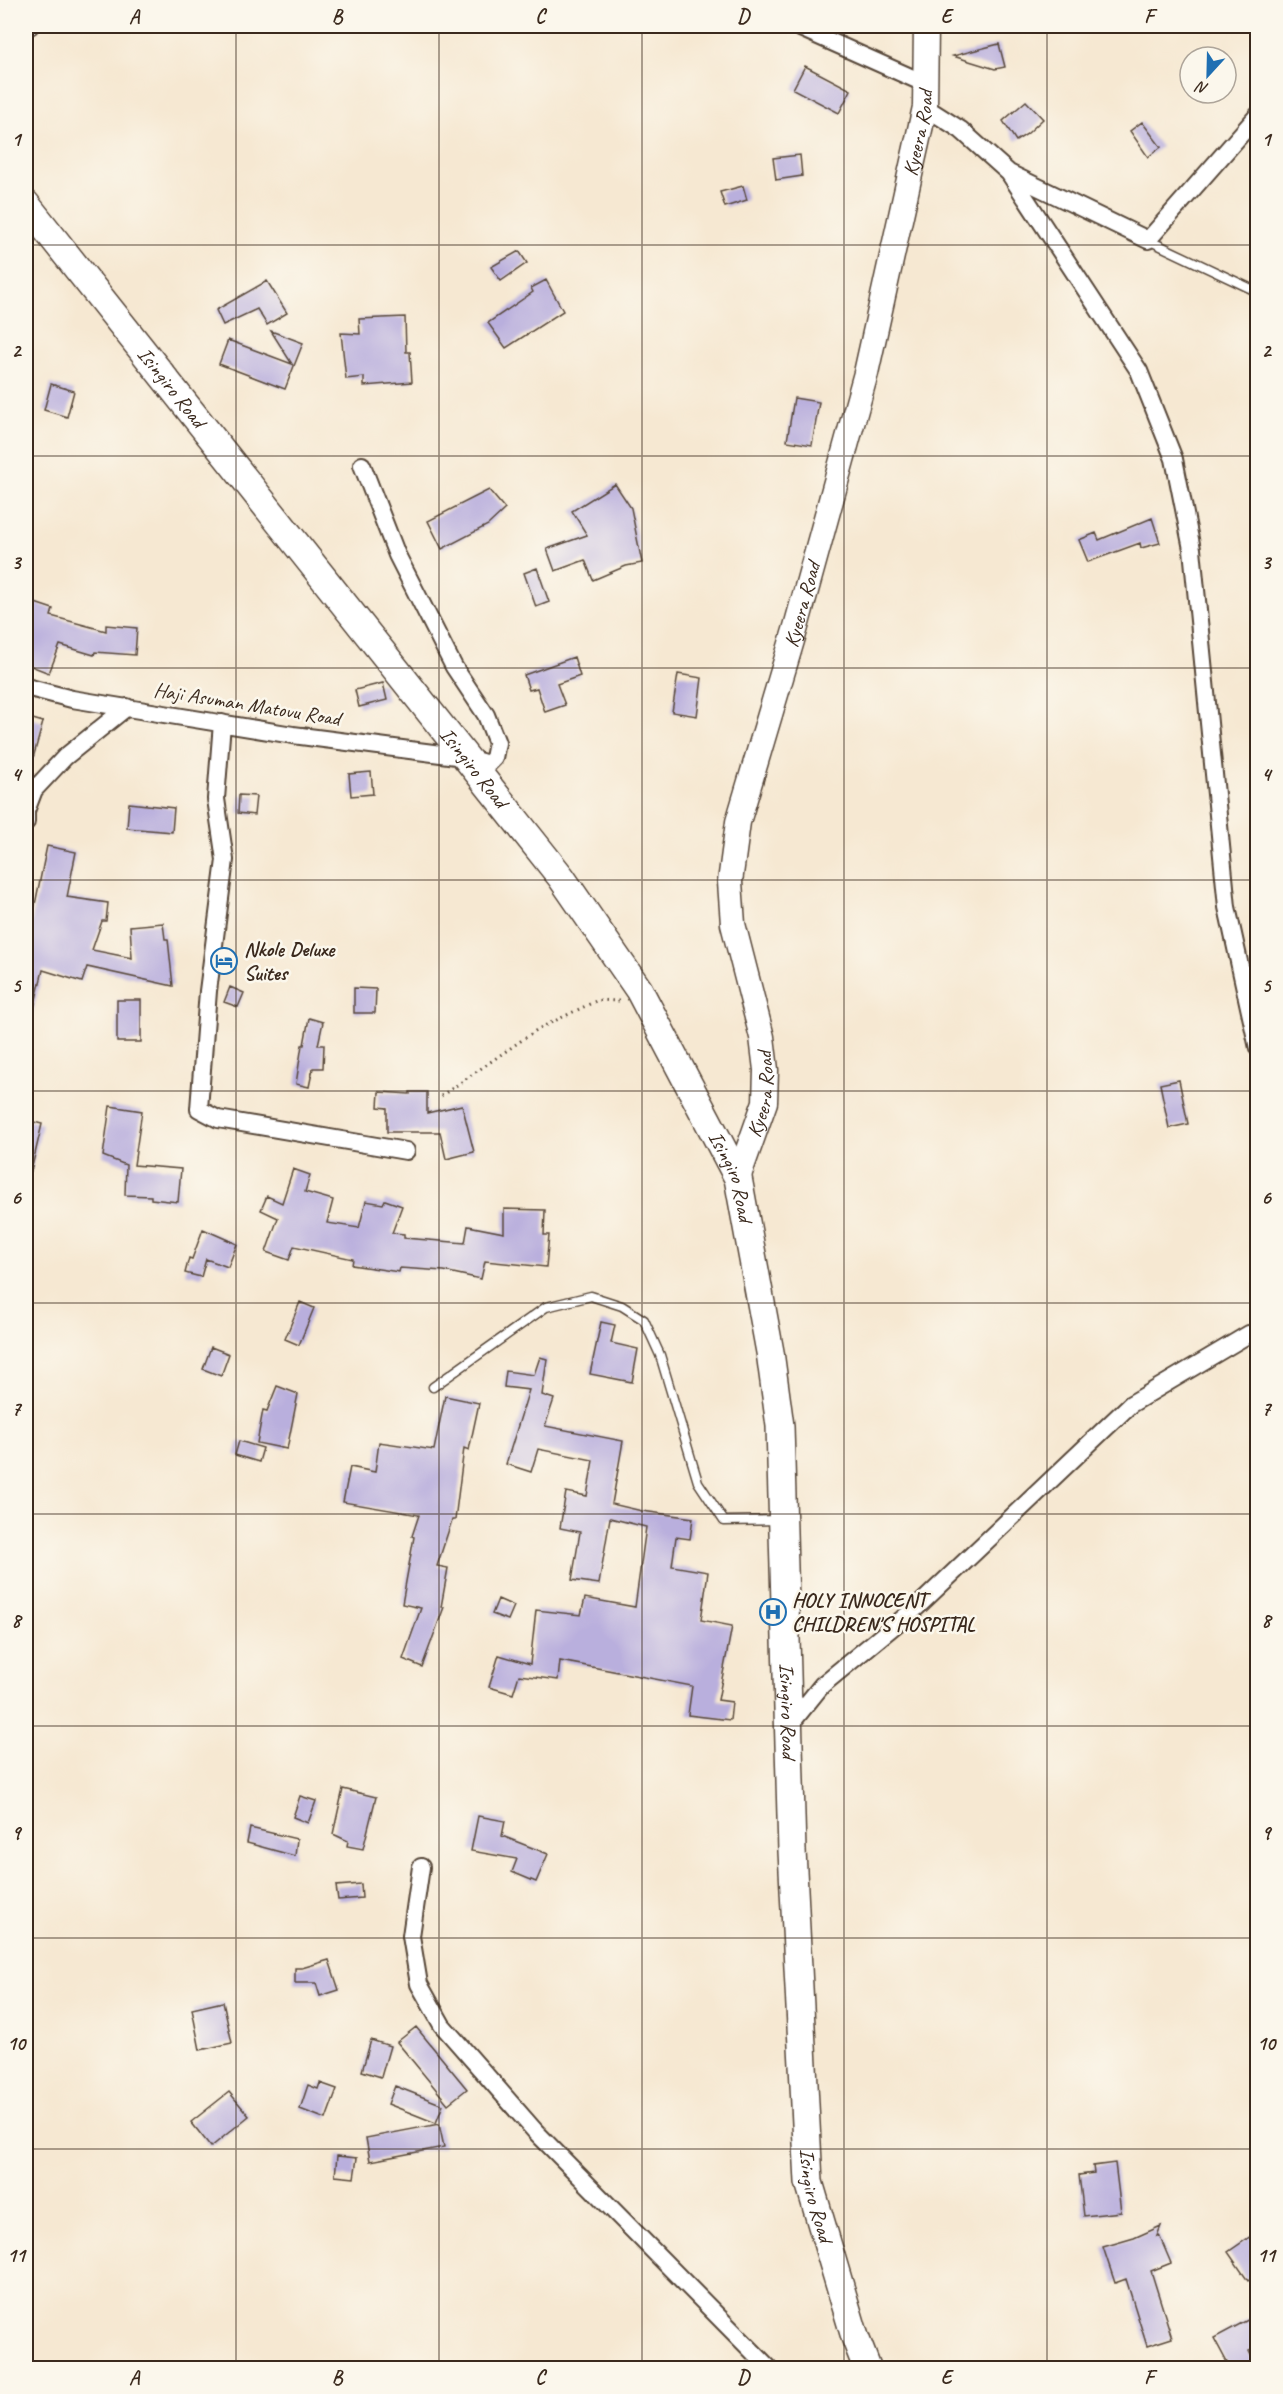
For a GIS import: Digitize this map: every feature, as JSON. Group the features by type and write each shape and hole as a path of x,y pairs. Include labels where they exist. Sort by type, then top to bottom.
{"main road":[{"name":"Kyeera Road","path":"738,1178 765,1102 766,1070 762,1037 733,924 730,882 738,822 796,627 866,373 925,96 926,26"},
{"name":"Isingiro Road","path":"26,204 561,877 645,1001 738,1178 771,1352 780,1426 792,1851 809,2182 855,2337 867,2368"}],"street":[{"path":"796,26 925,96 1010,173 1148,240 1257,115"},
{"path":"1010,173 1139,371 1174,459 1192,549 1227,907 1257,1048"},
{"name":"Haji Asuman Matovu Road","path":"26,687 72,699 293,735 464,757 488,764 494,758 497,743 486,715 454,667 397,555 362,465"},
{"path":"26,822 34,790 65,757 127,708"},
{"path":"222,723 216,799 225,860 208,991 199,1109 218,1119 406,1151"},
{"path":"789,1726 822,1685 917,1607 1131,1404 1249,1334 1257,1332"},
{"path":"421,1867 411,1935 419,1984 442,2025 535,2131 769,2368"}],"lane":[{"path":"1148,240 1257,292"},
{"path":"433,1387 546,1307 591,1296 622,1306 644,1320 660,1355 698,1482 724,1521 783,1520"}],"path":[{"path":"441,1096 538,1029 598,1000 645,1001"}],"building":[{"path":"999,44 1005,67 995,69 953,56"},
{"path":"805,66 851,90 839,113 793,89"},
{"path":"1026,101 1043,119 1016,141 1003,121"},
{"path":"1142,122 1161,147 1148,157 1130,131"},
{"path":"800,155 802,176 776,180 773,158"},
{"path":"743,186 747,200 725,207 720,192"},
{"path":"519,251 527,263 501,281 491,267"},
{"path":"546,280 563,311 506,348 488,323 533,292 531,288"},
{"path":"267,281 287,313 267,325 257,309 223,325 216,310"},
{"path":"405,317 406,352 410,352 412,382 364,386 364,377 346,379 341,333 360,334 359,319"},
{"path":"271,331 303,343 285,389 219,364 228,340 292,364"},
{"path":"51,384 74,391 67,417 44,410"},
{"path":"794,398 819,402 812,445 787,441"},
{"path":"615,484 631,508 642,563 626,566 593,580 585,560 555,571 547,549 587,535 572,511"},
{"path":"489,490 505,509 488,525 442,549 428,521"},
{"path":"1152,518 1160,543 1141,548 1140,543 1088,562 1079,540 1096,533 1099,540"},
{"path":"537,568 549,602 536,607 524,573"},
{"path":"26,600 53,609 51,616 106,631 106,625 137,628 135,655 95,652 94,655 60,645 49,673 26,664 26,646 32,631 26,629"},
{"path":"574,657 580,676 557,684 565,705 545,712 537,688 529,690 524,675"},
{"path":"678,674 702,678 697,716 672,712"},
{"path":"383,683 387,700 359,707 355,690"},
{"path":"26,717 43,722 30,769 26,769"},
{"path":"371,772 373,794 351,796 349,774"},
{"path":"239,795 256,796 254,815 238,813"},
{"path":"129,803 174,808 172,832 127,828"},
{"path":"47,846 76,852 67,897 108,903 106,921 102,921 92,950 132,958 130,926 163,923 165,939 168,939 173,986 87,967 82,982 43,970 31,1020 26,1020 26,922 31,924"},
{"path":"230,987 244,993 238,1007 224,1002"},
{"path":"354,988 376,989 375,1013 354,1013"},
{"path":"117,1000 141,1000 141,1042 117,1042"},
{"path":"309,1018 323,1022 318,1045 324,1045 323,1068 313,1068 309,1087 296,1084"},
{"path":"1179,1080 1188,1124 1169,1128 1160,1084"},
{"path":"379,1092 410,1094 410,1092 427,1092 427,1113 462,1105 474,1152 446,1159 440,1132 387,1132 387,1108 378,1107"},
{"path":"110,1106 142,1111 134,1165 181,1169 178,1202 151,1199 151,1196 125,1195 126,1165 103,1156"},
{"path":"26,1120 42,1124 31,1171 26,1170"},
{"path":"293,1169 310,1175 305,1192 333,1200 327,1223 359,1228 366,1201 383,1204 385,1200 402,1206 392,1233 404,1234 404,1238 465,1243 468,1226 504,1233 504,1209 545,1210 544,1235 549,1235 546,1267 485,1261 481,1279 444,1271 400,1268 399,1272 352,1265 353,1259 294,1246 289,1260 266,1252 278,1218 261,1210 267,1196 282,1203"},
{"path":"203,1229 237,1244 228,1267 206,1259 201,1277 185,1273 189,1258 192,1259"},
{"path":"300,1302 314,1308 299,1345 285,1339"},
{"path":"601,1322 615,1325 611,1343 638,1349 632,1382 590,1374"},
{"path":"211,1347 229,1354 221,1376 203,1369"},
{"path":"540,1357 547,1359 542,1395 554,1399 545,1426 623,1441 612,1504 693,1518 690,1539 676,1537 672,1566 708,1572 701,1620 732,1626 718,1700 732,1702 730,1720 688,1715 692,1686 560,1661 558,1680 519,1675 513,1694 489,1687 499,1655 530,1664 536,1610 581,1615 585,1598 635,1607 646,1527 610,1518 599,1584 572,1580 580,1532 560,1528 566,1492 587,1496 593,1460 538,1449 531,1472 506,1464 529,1390 504,1387 506,1371 534,1375"},
{"path":"277,1386 298,1394 287,1449 257,1443 263,1410 267,1411"},
{"path":"445,1396 479,1403 469,1450 464,1448 455,1520 452,1520 437,1566 448,1568 441,1607 444,1607 422,1667 403,1659 421,1608 402,1604 414,1537 412,1536 419,1515 343,1502 350,1467 375,1472 379,1442 434,1450"},
{"path":"239,1441 263,1448 259,1462 235,1455"},
{"path":"498,1599 514,1606 508,1620 492,1614"},
{"path":"343,1789 376,1797 363,1849 347,1846 348,1841 333,1834"},
{"path":"300,1796 316,1801 308,1823 293,1817"},
{"path":"478,1816 505,1821 502,1836 548,1854 536,1882 512,1872 517,1859 471,1851"},
{"path":"250,1828 297,1839 295,1856 247,1843"},
{"path":"361,1884 362,1898 338,1900 336,1886"},
{"path":"329,1960 339,1990 320,1996 316,1983 295,1983 295,1968"},
{"path":"223,2002 232,2043 200,2050 192,2009"},
{"path":"416,2027 467,2089 448,2104 397,2042"},
{"path":"371,2040 390,2046 381,2077 362,2071"},
{"path":"320,2083 337,2089 326,2119 300,2109 308,2085 318,2089"},
{"path":"395,2086 443,2105 436,2123 388,2104"},
{"path":"229,2092 249,2116 211,2147 191,2122"},
{"path":"439,2124 444,2147 370,2161 366,2138"},
{"path":"337,2156 357,2158 354,2178 335,2176"},
{"path":"1115,2163 1121,2212 1084,2216 1079,2175 1094,2173 1093,2166"},
{"path":"1161,2226 1157,2236 1159,2235 1171,2263 1151,2271 1172,2338 1147,2346 1126,2279 1115,2283 1103,2247 1134,2238"},
{"path":"1257,2232 1257,2274 1248,2281 1228,2252"},
{"path":"1257,2315 1257,2347 1249,2351 1257,2368 1230,2368 1214,2338"}],"place":[{"name":"Nkole Deluxe Suites","path":"224,961"},
{"name":"HOLY INNOCENT CHILDREN'S HOSPITAL","path":"773,1612"}]}
